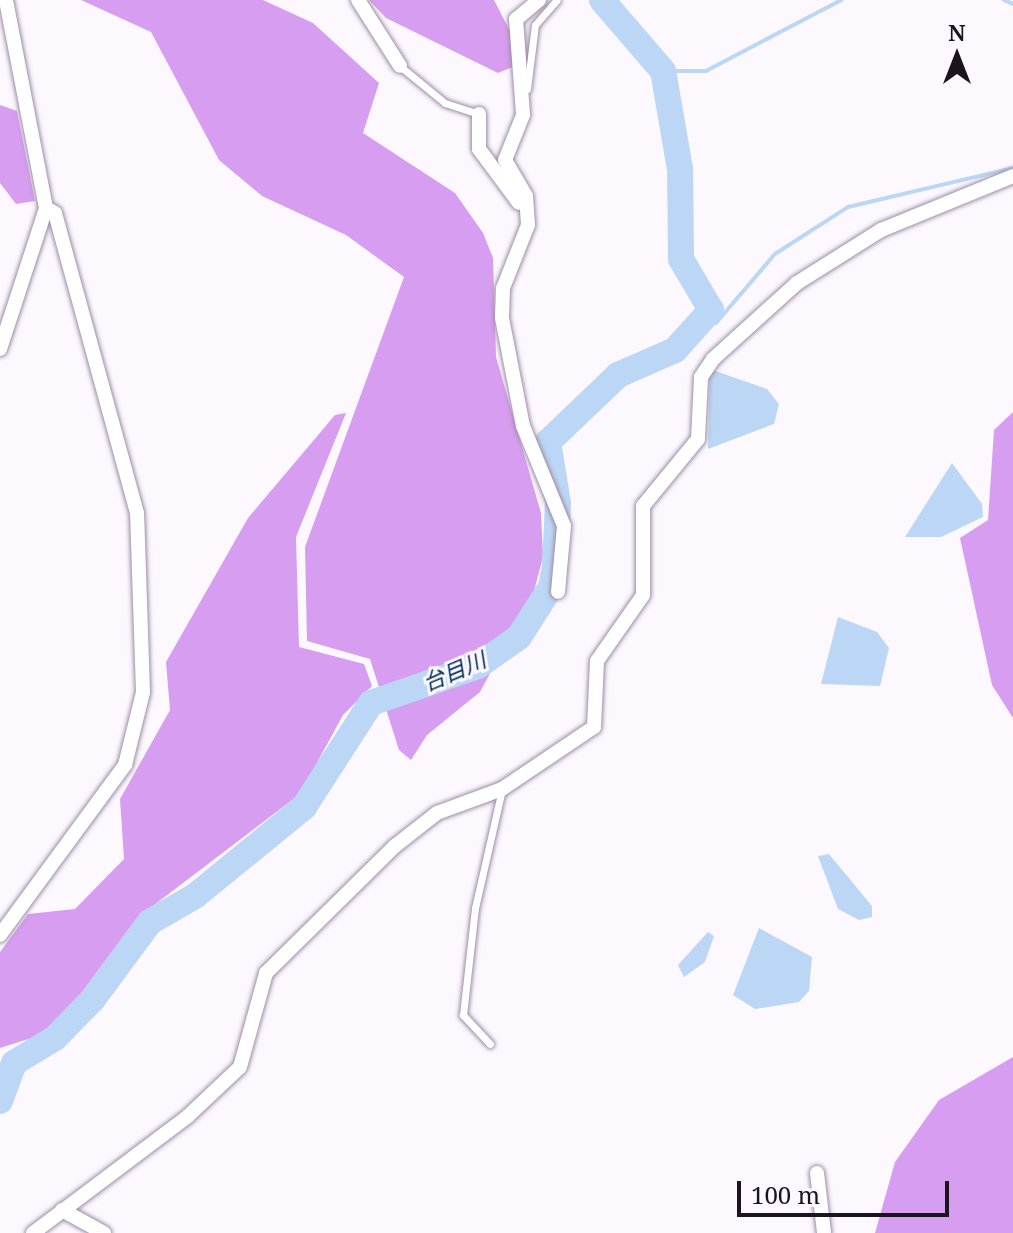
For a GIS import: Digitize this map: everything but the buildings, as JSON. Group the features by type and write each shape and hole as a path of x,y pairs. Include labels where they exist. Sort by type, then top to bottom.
{"street":[{"path":"0,349 46,208 6,0"},
{"path":"358,0 400,66"},
{"path":"539,0 516,19 523,115 505,160 528,206 522,243 503,288 504,334 523,426 557,513 558,592"},
{"path":"479,114 479,149 521,206 522,243"},
{"path":"33,1233 188,1116 240,1067 266,973 325,910 437,813 502,789 594,727 597,661 643,595 643,506 698,439 706,367 797,283 881,230 1013,176"},
{"path":"0,935 125,765 143,692 137,513 55,213 46,208"},
{"path":"817,1173 824,1233"},
{"path":"62,1210 104,1233"}],"lane":[{"path":"523,115 535,25 557,0"},
{"path":"400,66 445,103 479,114"},
{"path":"490,1044 463,1015 475,908 502,789"}],"shaded area":[{"path":"81,0 263,0 313,23 379,83 363,133 455,193 483,233 493,258 496,357 541,513 543,557 534,591 480,692 427,735 411,760 399,750 370,659 307,641 305,547 404,277 346,235 262,196 219,160 151,32"},
{"path":"369,0 494,0 518,47 515,66 498,73 386,18"},
{"path":"0,105 17,111 35,201 16,204 0,183"},
{"path":"1013,412 1013,718 992,685 960,538 988,520 994,430"},
{"path":"346,413 296,537 299,647 364,664 372,686 343,715 300,794 137,918 68,1011 38,1036 0,1048 0,952 28,914 75,909 124,859 120,799 170,710 166,662 248,518 335,415"},
{"path":"1013,1057 1013,1233 875,1233 895,1162 939,1100"}],"water":[{"path":"710,369 767,389 779,404 774,424 708,449"},
{"path":"952,463 982,504 983,517 941,537 905,537"},
{"path":"838,617 877,632 889,648 880,686 821,684"},
{"path":"829,854 872,906 872,917 859,920 838,909 818,856"},
{"path":"759,928 812,957 809,991 799,1002 755,1009 733,995"},
{"path":"708,932 714,936 705,962 684,977 678,965"}],"waterway":[{"name":"台目川","path":"0,1101 14,1063 55,1038 93,999 150,922 195,896 304,807 371,703 478,666 519,637 551,587 555,566 558,503 548,442 618,375 675,350 711,310 681,259 680,169 663,71 602,0"},
{"path":"663,71 706,71 841,0"},
{"path":"1004,0 1013,4"},
{"path":"700,323 716,323 775,254 848,207 1013,168"}]}
